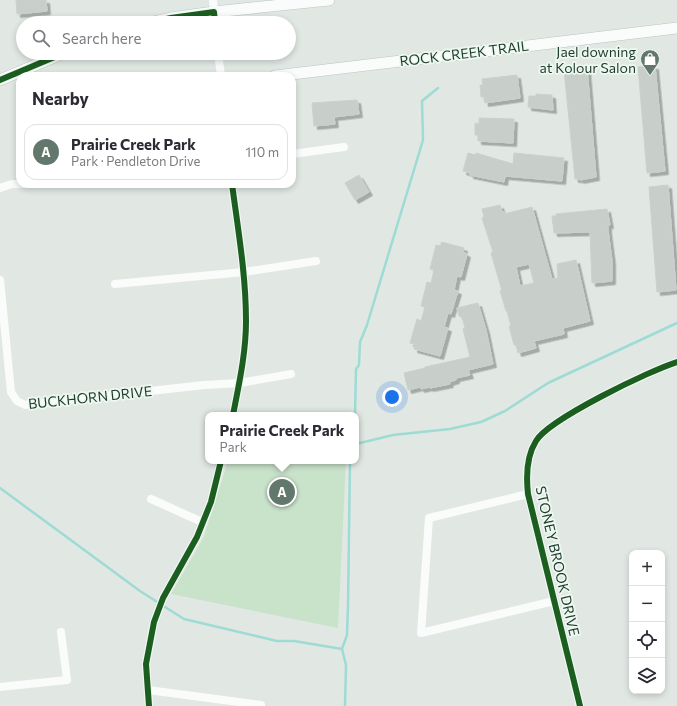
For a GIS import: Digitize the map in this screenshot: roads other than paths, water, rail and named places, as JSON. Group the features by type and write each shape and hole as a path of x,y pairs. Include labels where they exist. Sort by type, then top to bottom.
{"street":[{"path":"213,0 215,16"},
{"path":"222,16 329,0"},
{"name":"ROCK CREEK TRAIL","path":"296,74 677,28"},
{"path":"19,72 47,60"},
{"path":"219,60 220,72"},
{"path":"0,80 16,73"},
{"path":"296,153 344,147"},
{"path":"0,188 16,184"},
{"path":"233,188 244,272 246,322 240,383 234,412"},
{"path":"115,284 244,272 316,261"},
{"name":"BUCKHORN DRIVE","path":"0,280 10,392 20,403 30,406 70,399 196,385 240,383 291,374"},
{"name":"STONEY BROOK DRIVE","path":"580,706 528,494 526,472 530,452 535,441 548,427 575,410 677,362"},
{"path":"149,706 146,664 159,606 189,553 211,502 221,464"},
{"path":"528,494 429,518 420,633 554,600"},
{"path":"151,499 202,522"},
{"path":"0,687 67,680 61,632"},
{"path":"148,690 261,705"}],"waterway":[{"path":"355,412 356,369 359,365 360,342 367,325 423,140 422,101 438,88"},
{"path":"359,443 393,435 450,429 481,422 505,411 548,383 677,323"},
{"path":"345,706 346,665 342,649 347,635 350,464"},
{"path":"0,488 140,591 184,619 277,641 294,641 342,649"}],"place":[{"name":"Jael downing at Kolour Salon","path":"650,76"},
{"name":"Prairie Creek Park","path":"282,492"}]}
